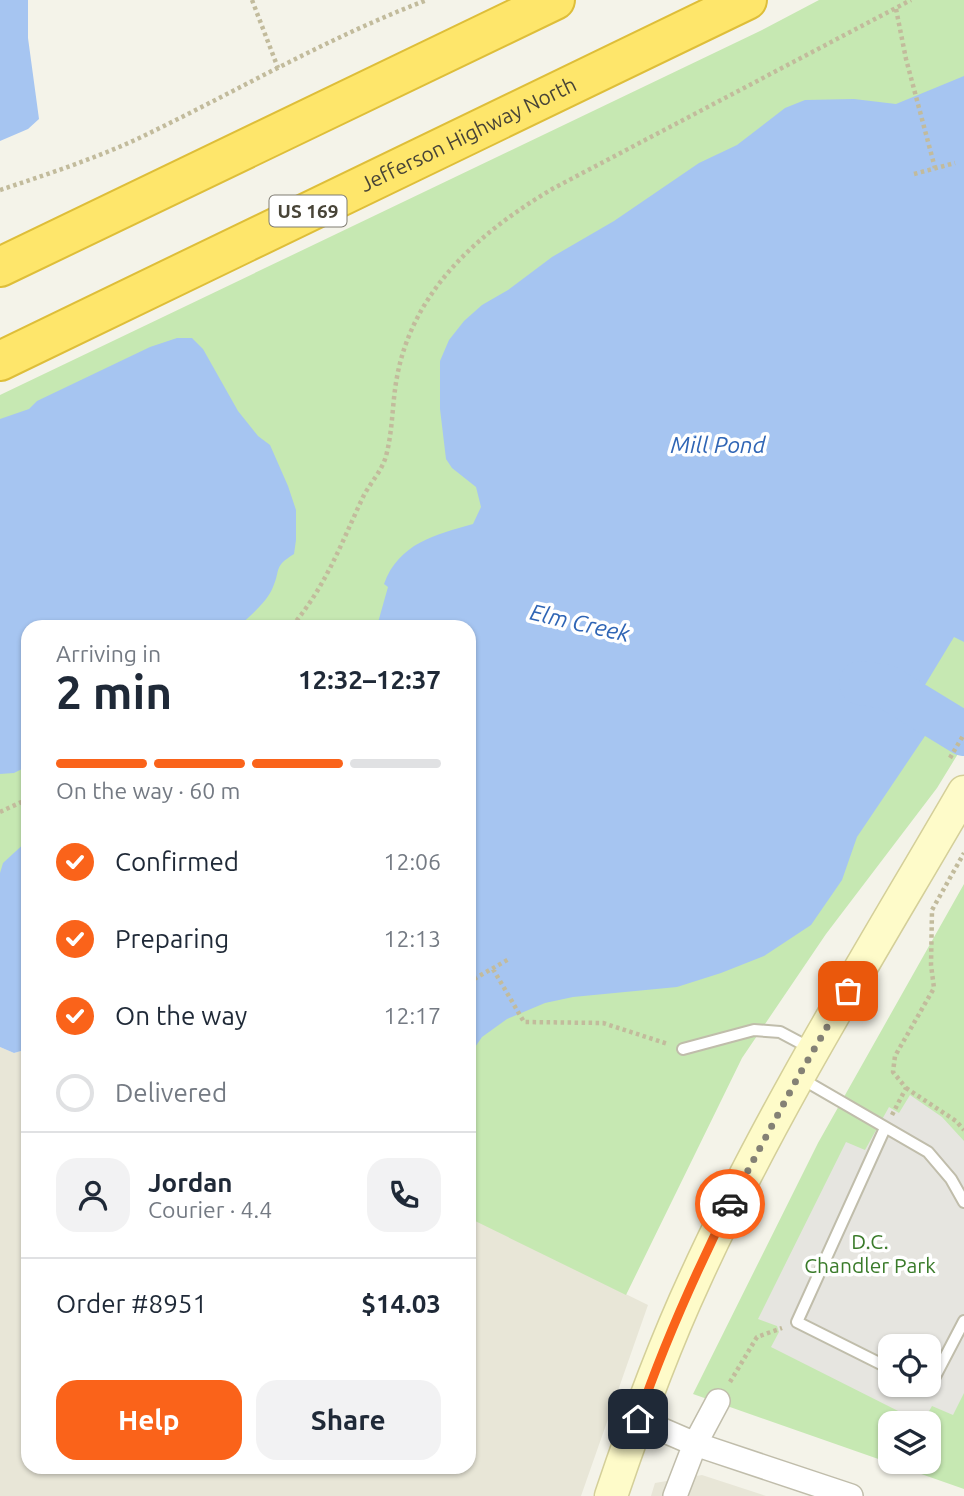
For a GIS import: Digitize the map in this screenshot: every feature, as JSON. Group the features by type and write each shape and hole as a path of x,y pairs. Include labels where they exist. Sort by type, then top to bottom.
{"highway":[{"path":"0,267 555,0"},
{"name":"Jefferson Highway North","path":"0,362 747,0"}],"street":[{"path":"611,1496 649,1384 695,1279 759,1149 964,792"},
{"path":"675,1496 695,1444 718,1401"},
{"path":"638,1419 695,1444 851,1496"}],"lane":[{"path":"683,1049 754,1030 780,1032 815,1050"},
{"path":"798,1077 928,1152 951,1179 964,1202"},
{"path":"878,1362 797,1322 886,1128"},
{"path":"941,1365 964,1321"}],"path":[{"path":"252,0 278,68"},
{"path":"0,190 106,153 390,14 427,0"},
{"path":"297,620 323,585 370,484 386,459 396,377 402,353 426,299 466,252 516,211 554,188 911,0"},
{"path":"896,9 935,168"},
{"path":"914,174 956,163"},
{"path":"950,758 964,734"},
{"path":"0,810 21,802"},
{"path":"964,853 932,910 931,965 934,988 895,1056 893,1072 906,1088 956,1121 964,1130"},
{"path":"476,978 509,959"},
{"path":"493,969 524,1022 603,1023 683,1049"},
{"path":"886,1128 906,1088"},
{"path":"718,1401 757,1337 797,1322"}],"shaded area":[{"path":"0,1047 14,1053 21,1051 21,1474 476,1474 476,1220 648,1305 581,1496 0,1496"},
{"path":"910,1095 942,1117 964,1141 964,1393 953,1415 932,1406 929,1411 898,1411 771,1347 779,1332 777,1326 758,1319 846,1142 865,1150 889,1107 899,1113"},
{"path":"702,1475 766,1496 651,1496 655,1483"}],"green space":[{"path":"819,0 964,0 964,744 937,788 826,934 742,1058 626,1295 476,1221 476,620 21,620 21,996 0,985 0,395 760,31"},
{"name":"D.C. Chandler Park","path":"964,884 964,1489 921,1474 941,1474 941,1411 878,1411 878,1459 693,1394 818,1143"}],"water":[{"path":"0,0 28,0 28,38 39,119 28,129 0,141"},
{"name":"Mill Pond","path":"964,76 964,642 954,637 905,718 927,733 857,837 842,880 811,925 764,956 677,987 573,997 545,1003 507,1019 482,1037 476,1046 476,620 379,620 388,587 384,584 399,559 432,537 473,524 481,507 476,487 452,468 446,459 440,409 440,361 449,340 464,321 482,305 699,163 737,145 785,108 805,100 854,99 896,104"},
{"path":"177,338 192,338 203,349 238,411 258,436 270,445 296,510 294,554 280,565 267,598 245,620 21,620 21,770 0,774 0,419 29,409 37,401 150,347"},
{"path":"21,846 21,1051 14,1053 0,1047 0,873 3,863"}],"waterway":[{"name":"Elm Creek","path":"861,683 887,687 964,734"}],"way so far":[{"path":"730,1204 848,991"}],"route":[{"path":"638,1419 649,1384 730,1204"}]}
